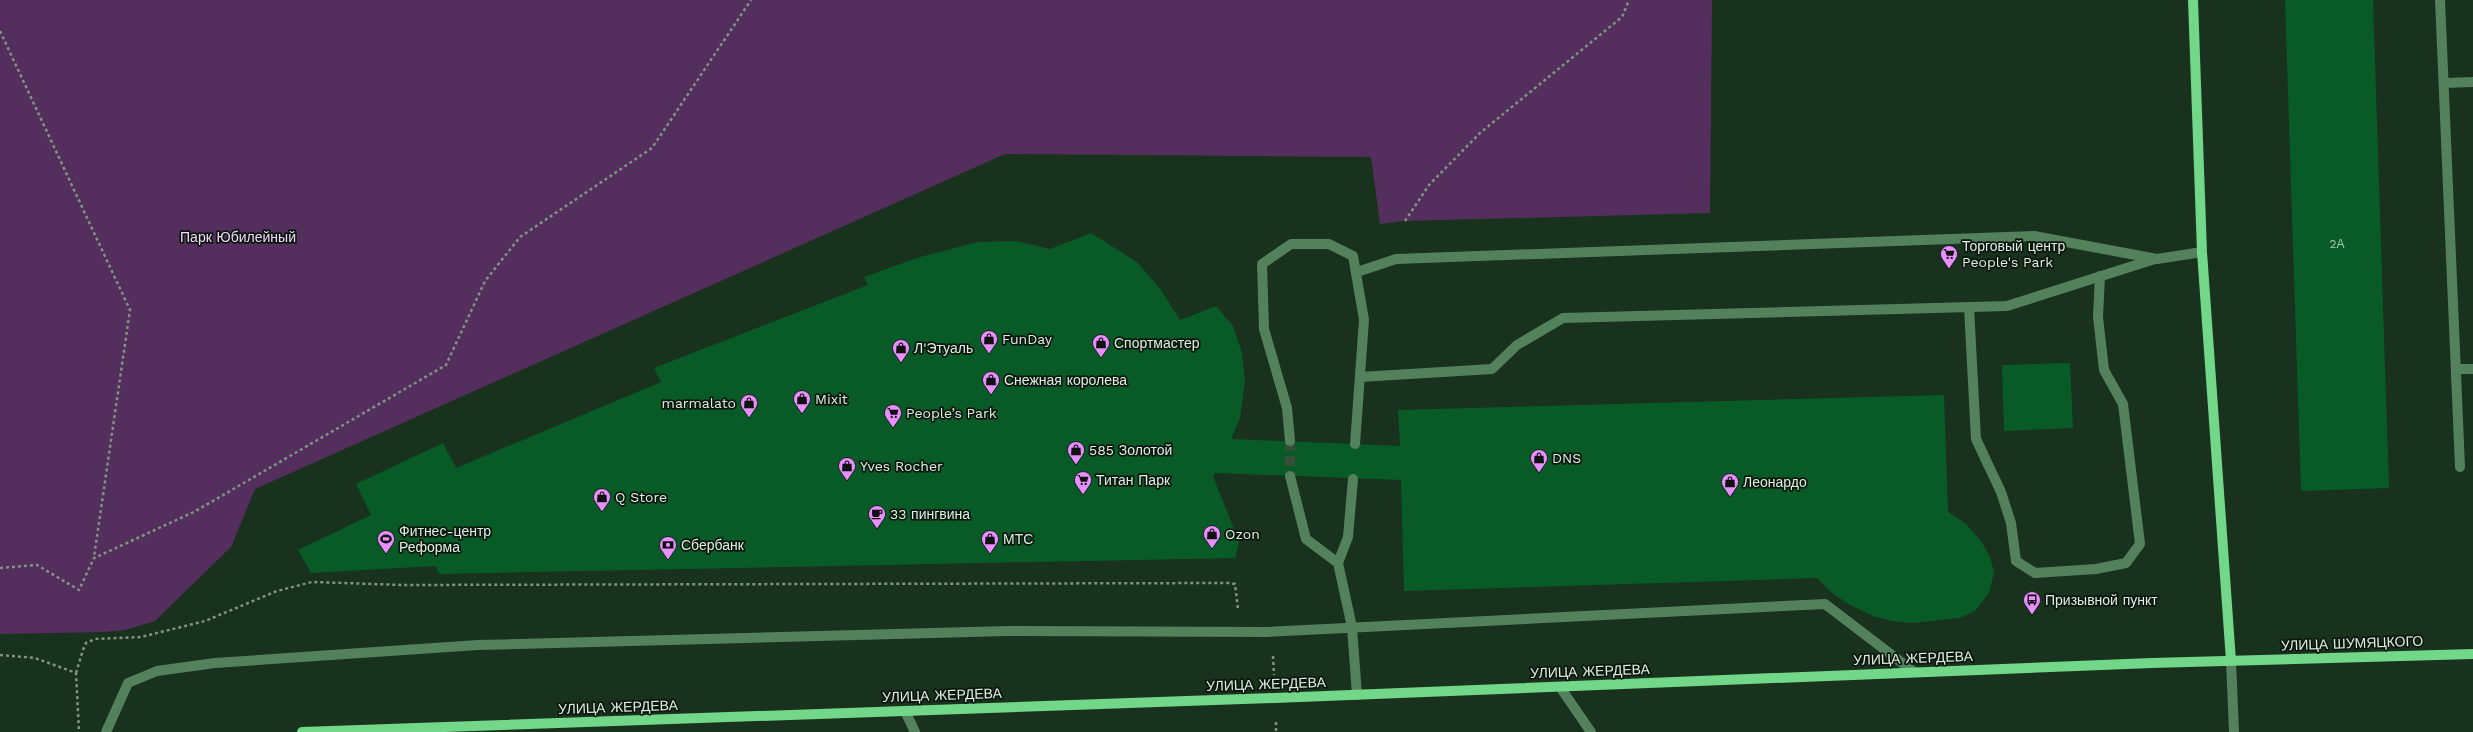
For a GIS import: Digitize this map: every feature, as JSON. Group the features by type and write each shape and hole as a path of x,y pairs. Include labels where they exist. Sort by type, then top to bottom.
{"main road":[{"path":"2193,0 2202,252 2231,661"},
{"name":"УЛИЦА ШУМЯЦКОГО","path":"2231,661 2473,654"},
{"name":"УЛИЦА ЖЕРДЕВА","path":"302,732 1357,695 1914,672 2231,661"}],"street":[{"path":"2440,0 2460,467"},
{"path":"2444,83 2473,82"},
{"path":"1357,272 1396,259 2034,236 2157,259"},
{"path":"1290,441 1287,408 1264,329 1262,264 1291,244 1329,244 1353,256 1357,272 1364,320 1355,444"},
{"path":"1360,377 1492,369 1517,345 1563,318 2006,306 2157,259 2202,252"},
{"path":"1969,307 1976,439 2001,492 2007,510 2011,523 2016,561 2035,573 2096,569 2126,563 2140,544 2124,404 2104,370 2098,317 2100,276"},
{"path":"2456,369 2473,369"},
{"path":"1290,476 1306,539 1338,563"},
{"path":"1353,479 1348,537 1338,563 1352,627 1357,695"},
{"path":"106,732 128,683 157,671 215,663 478,645 1009,631 1271,632 1825,604 1914,672"},
{"path":"2231,661 2234,732"},
{"path":"1560,687 1591,732"},
{"path":"905,711 915,732"}],"path":[{"path":"94,558 194,512 446,365 485,280 520,237 652,148 751,0"},
{"path":"1405,221 1429,185 1480,133 1622,17 1629,0"},
{"path":"0,31 130,310 94,558 80,590 37,565 0,568"},
{"path":"79,732 76,673 82,650 86,643 95,639 141,637 205,621 277,591 312,582 403,585 1229,583 1235,584 1238,609 1244,611"},
{"path":"1271,632 1276,732"},
{"path":"0,654 34,658 76,673"}],"green space":[{"name":"Парк Юбилейный","path":"0,0 1712,0 1710,213 1405,221 1380,224 1371,157 1005,154 255,489 231,547 155,621 125,630 104,632 0,634"}],"building":[{"path":"2285,0 2373,0 2389,488 2301,491"},
{"name":"People’s Park","path":"1091,233 1137,262 1161,290 1180,320 1216,306 1233,326 1242,353 1245,381 1240,418 1231,439 1400,446 1398,410 1944,395 1948,512 1965,523 1981,541 1990,557 1994,572 1989,593 1975,611 1960,618 1911,623 1892,621 1873,616 1848,604 1831,592 1817,578 1404,591 1401,480 1215,473 1213,476 1239,542 1235,558 439,574 436,566 311,573 298,550 371,515 356,484 443,443 456,468 661,382 654,368 868,285 864,277 920,257 978,242 1017,241 1050,249"},
{"path":"2070,363 2073,428 2004,431 2002,365"}],"tunnel":[{"path":"1290,441 1290,476"}],"place":[{"name":"Торговый центр People's Park","path":"1949,269"},
{"name":"FunDay","path":"989,354"},
{"name":"Спортмастер","path":"1101,358"},
{"name":"Л'Этуаль","path":"901,363"},
{"name":"Снежная королева","path":"991,395"},
{"name":"Mixit","path":"802,414"},
{"name":"marmalato","path":"749,418"},
{"name":"People’s Park","path":"893,428"},
{"name":"585 Золотой","path":"1076,465"},
{"name":"DNS","path":"1539,473"},
{"name":"Yves Rocher","path":"847,481"},
{"name":"Титан Парк","path":"1083,495"},
{"name":"Леонардо","path":"1730,497"},
{"name":"Q Store","path":"602,512"},
{"name":"33 пингвина","path":"877,529"},
{"name":"Ozon","path":"1212,549"},
{"name":"Фитнес-центр Реформа","path":"386,554"},
{"name":"МТС","path":"990,554"},
{"name":"Сбербанк","path":"668,560"},
{"name":"Призывной пункт","path":"2032,615"}]}
